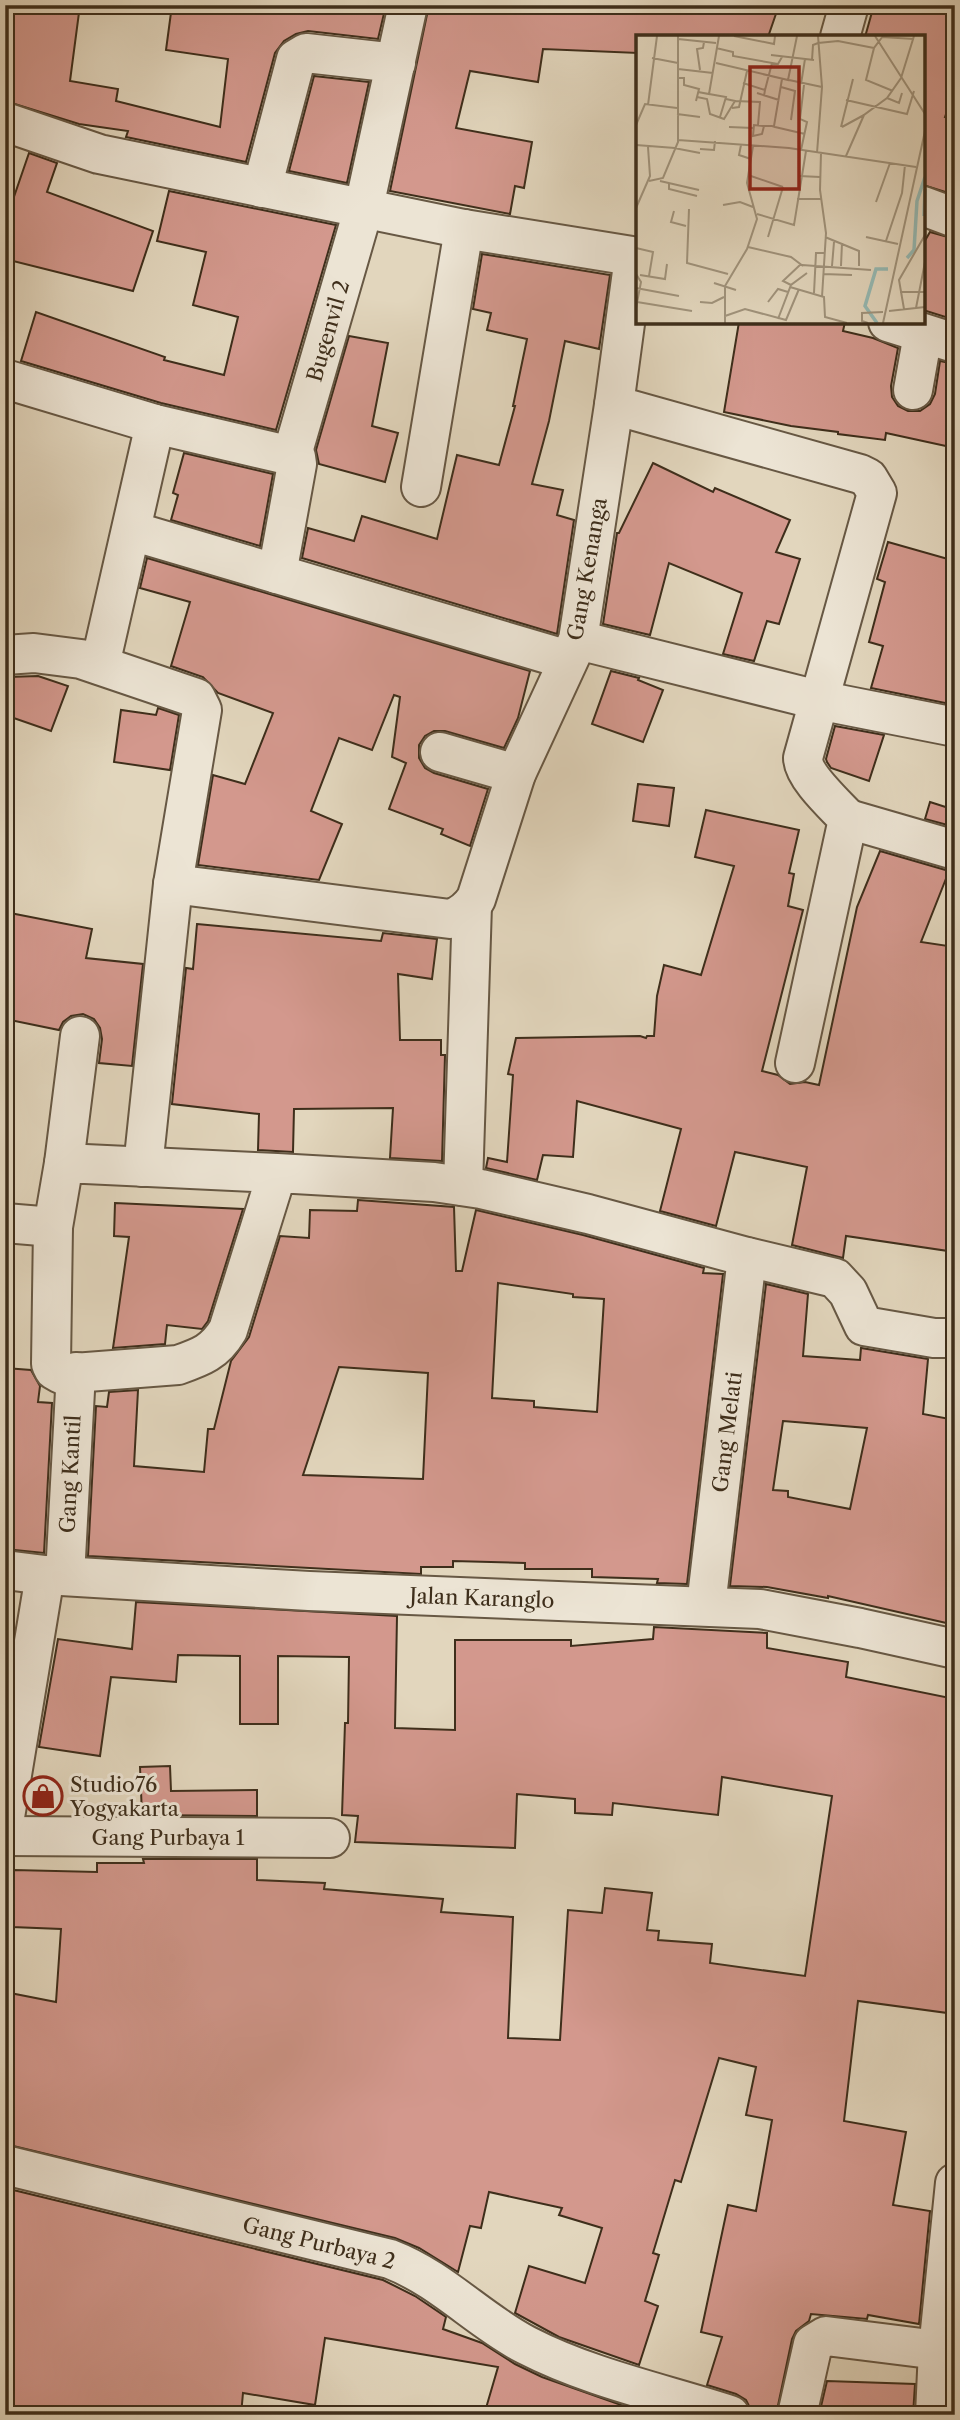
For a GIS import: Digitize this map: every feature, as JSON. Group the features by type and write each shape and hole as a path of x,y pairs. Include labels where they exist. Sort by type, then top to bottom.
{"street":[{"name":"Bugenvil 2","path":"277,574 298,464 296,457 292,455 364,207 408,5"},
{"path":"841,35 849,5"},
{"path":"262,188 296,59 300,55 306,53 396,63"},
{"path":"5,122 99,154 464,229 636,257"},
{"path":"925,207 955,218"},
{"path":"421,487 464,229"},
{"name":"Gang Kenanga","path":"463,1186 472,905 516,774 573,650 636,257"},
{"path":"894,324 939,339 913,390"},
{"path":"5,379 155,424 292,455"},
{"path":"614,405 868,478 877,493 817,700 803,764 810,776 848,819 955,850"},
{"path":"100,665 155,424"},
{"path":"132,531 277,574 573,650 955,727"},
{"path":"5,655 34,653 81,659 196,698 202,710 173,884 144,1167"},
{"path":"440,752 516,774"},
{"path":"795,1063 848,819"},
{"path":"173,884 450,919 458,917 472,905"},
{"path":"80,1036 53,1227 51,1364 54,1370 61,1374 178,1365 197,1359 220,1344 228,1330 277,1173"},
{"path":"64,1163 434,1182 463,1186 588,1214 835,1278 848,1292 864,1326 934,1338 955,1338"},
{"path":"5,1223 53,1227"},
{"name":"Gang Melati","path":"706,1606 747,1257"},
{"name":"Gang Kantil","path":"5,1817 55,1576 76,1372"},
{"name":"Jalan Karanglo","path":"5,1570 55,1576 309,1591 760,1609 955,1649"},
{"name":"Gang Purbaya 1","path":"5,1836 330,1838"},
{"name":"Gang Purbaya 2","path":"5,2165 390,2259 436,2282 526,2345 598,2375 645,2402 730,2415"},
{"path":"936,2415 945,2327 954,2184"},
{"path":"797,2415 813,2344 818,2339 826,2336 945,2327"}],"building":[{"path":"5,5 80,5 70,81 118,89 116,101 220,127 228,59 166,50 172,5 386,5 378,39 308,31 284,41 275,53 246,162 126,137 128,131 79,124 5,101"},
{"path":"429,5 779,5 769,35 636,35 636,53 543,49 538,82 470,71 456,128 532,142 524,188 515,186 510,214 390,191"},
{"path":"874,5 955,5 955,88 945,117 955,120 955,195 925,186 925,35 866,35"},
{"path":"314,76 369,82 347,183 289,171"},
{"path":"29,153 57,163 47,192 153,231 133,291 5,259 5,223"},
{"path":"169,191 336,225 276,430 161,403 21,361 36,312 165,357 164,360 224,375 238,317 193,305 206,252 157,241"},
{"path":"930,232 955,239 955,320 925,311 925,241"},
{"path":"482,254 610,275 599,349 565,341 549,421 532,484 563,490 557,515 574,520 557,634 302,558 308,528 354,541 362,516 437,539 457,455 499,465 515,406 527,339 487,330 491,313 473,309"},
{"path":"739,324 845,324 843,331 873,338 898,348 891,386 892,397 898,406 908,411 920,411 930,404 935,394 940,361 955,364 955,448 886,433 885,440 838,434 724,412"},
{"path":"349,336 388,343 372,426 398,433 385,482 319,464 316,450"},
{"path":"184,453 273,474 260,546 171,520 178,495 173,493"},
{"path":"653,463 713,492 715,488 790,520 776,552 800,559 779,624 767,621 754,661 723,654 742,593 669,563 650,635 603,624 617,533"},
{"path":"888,542 955,561 955,705 871,688 883,646 869,642 885,582 877,579"},
{"path":"147,558 530,671 518,718 504,748 445,731 434,731 425,736 419,745 419,758 425,768 488,789 470,846 441,834 443,829 389,809 406,763 392,757 400,697 394,695 372,750 339,738 311,811 342,824 319,880 198,865 213,775 245,784 273,713 218,693 203,677 171,666 190,602 140,588"},
{"path":"611,671 639,678 638,680 663,690 643,742 592,724"},
{"path":"38,676 68,686 51,731 5,715 5,685 8,677"},
{"path":"158,708 179,715 170,770 114,762 121,710 156,715"},
{"path":"835,726 884,735 869,781 831,768 827,762"},
{"path":"638,784 674,788 669,826 633,821"},
{"path":"930,802 955,810 955,827 925,819"},
{"path":"706,810 799,830 789,873 794,874 788,906 803,910 762,1071 778,1075 790,1084 805,1082 819,1085 857,907 880,851 949,871 921,942 955,947 955,1071 949,1115 955,1116 955,1252 846,1236 843,1258 792,1245 807,1167 735,1152 716,1226 660,1211 681,1129 577,1101 573,1157 543,1155 537,1180 486,1168 488,1158 507,1162 513,1075 508,1074 516,1038 654,1036 657,996 664,965 701,975 734,866 695,857"},
{"path":"5,912 92,929 86,958 143,964 132,1066 99,1063 102,1039 100,1028 94,1019 83,1014 71,1016 63,1022 59,1030 5,1019"},
{"path":"197,924 381,941 383,933 437,939 432,979 398,974 400,1040 441,1040 441,1055 445,1055 442,1161 390,1158 393,1108 294,1109 293,1152 258,1150 259,1114 172,1104 186,968 193,969"},
{"path":"358,1200 454,1207 456,1271 462,1271 476,1210 583,1235 704,1268 703,1273 723,1274 687,1584 657,1583 658,1579 592,1577 592,1569 525,1569 525,1563 453,1561 453,1567 421,1567 421,1574 88,1556 96,1406 107,1407 109,1392 138,1390 134,1466 204,1472 208,1429 214,1429 231,1361 249,1337 280,1236 309,1238 310,1210 357,1211","holes":["498,1283 573,1294 573,1297 604,1299 597,1412 534,1407 534,1401 492,1398","339,1367 428,1373 423,1479 303,1475"]},
{"path":"115,1203 243,1209 208,1321 202,1329 167,1325 165,1344 113,1348 129,1237 114,1236"},
{"path":"766,1284 808,1294 803,1356 860,1360 861,1348 928,1359 923,1414 955,1420 955,1625 828,1596 767,1587 730,1586","holes":["783,1421 867,1428 850,1509 788,1497 788,1491 773,1490"]},
{"path":"5,1368 31,1370 40,1386 38,1402 52,1403 44,1553 5,1549"},
{"path":"136,1602 397,1616 395,1728 455,1730 455,1640 571,1640 571,1646 653,1639 654,1627 767,1633 767,1648 848,1662 846,1677 955,1699 955,2014 858,2001 844,2121 906,2132 893,2205 930,2211 919,2324 868,2315 867,2319 811,2314 809,2321 796,2331 792,2339 776,2415 751,2415 746,2400 707,2385 722,2337 701,2332 728,2205 756,2211 772,2120 746,2115 756,2067 719,2058 681,2182 675,2180 653,2253 659,2255 645,2301 658,2306 639,2365 559,2337 515,2313 529,2266 585,2283 602,2228 559,2215 562,2208 489,2192 481,2228 470,2226 458,2272 419,2248 395,2238 5,2144 5,1992 56,2002 61,1929 12,1927 14,1870 97,1872 97,1863 144,1863 143,1859 257,1859 257,1880 325,1883 324,1889 443,1899 441,1912 513,1917 508,2038 560,2040 568,1910 602,1913 605,1888 652,1893 647,1930 659,1931 658,1940 712,1944 710,1963 805,1976 832,1796 722,1777 718,1815 613,1803 612,1815 575,1813 575,1799 517,1794 515,1848 355,1842 358,1816 342,1815 349,1657 278,1656 278,1724 240,1724 240,1656 178,1655 176,1682 111,1677 100,1756 39,1747 58,1639 132,1649"},
{"path":"5,1634 13,1635 5,1681"},
{"path":"170,1766 171,1791 257,1790 257,1816 142,1815 140,1767"},
{"path":"5,2188 383,2280 415,2296 446,2317 443,2329 482,2343 542,2377 627,2407 624,2415 484,2415 498,2367 325,2338 315,2405 243,2393 241,2415 5,2415"},
{"path":"827,2381 915,2384 913,2415 819,2415"}],"place":[{"name":"Studio76 Yogyakarta","path":"43,1796"}]}
